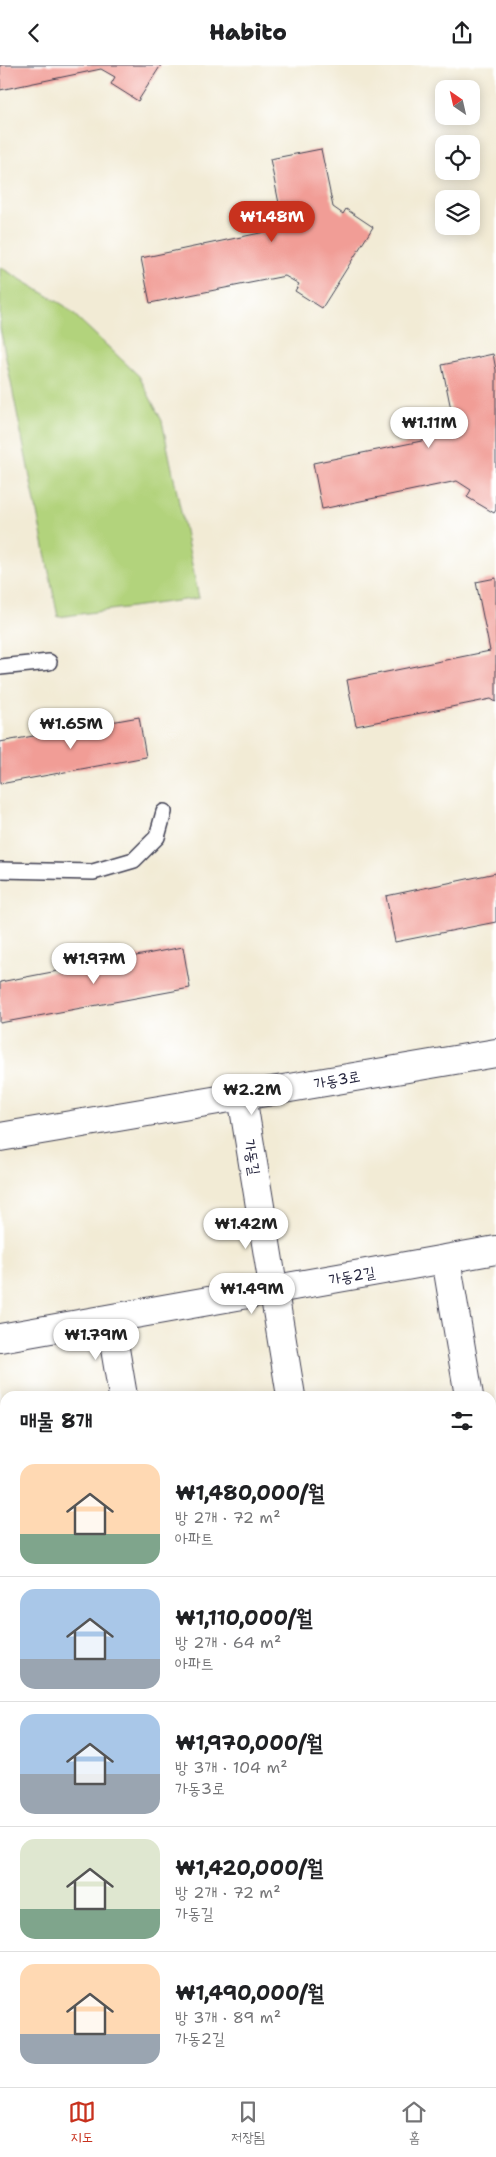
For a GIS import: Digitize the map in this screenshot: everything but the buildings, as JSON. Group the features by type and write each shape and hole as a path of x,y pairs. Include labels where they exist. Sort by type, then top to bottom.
{"street":[{"name":"가동3로","path":"0,1137 496,1053"},
{"name":"가동길","path":"242,1096 290,1391"},
{"name":"가동2길","path":"0,1338 496,1250"},
{"path":"446,1259 468,1391"},
{"path":"110,1319 122,1391"}],"lane":[{"path":"0,667 49,662"},
{"path":"0,869 93,872 134,860 157,837 164,812"}],"green space":[{"path":"0,267 65,306 139,376 162,421 199,598 58,617 0,328"}]}
